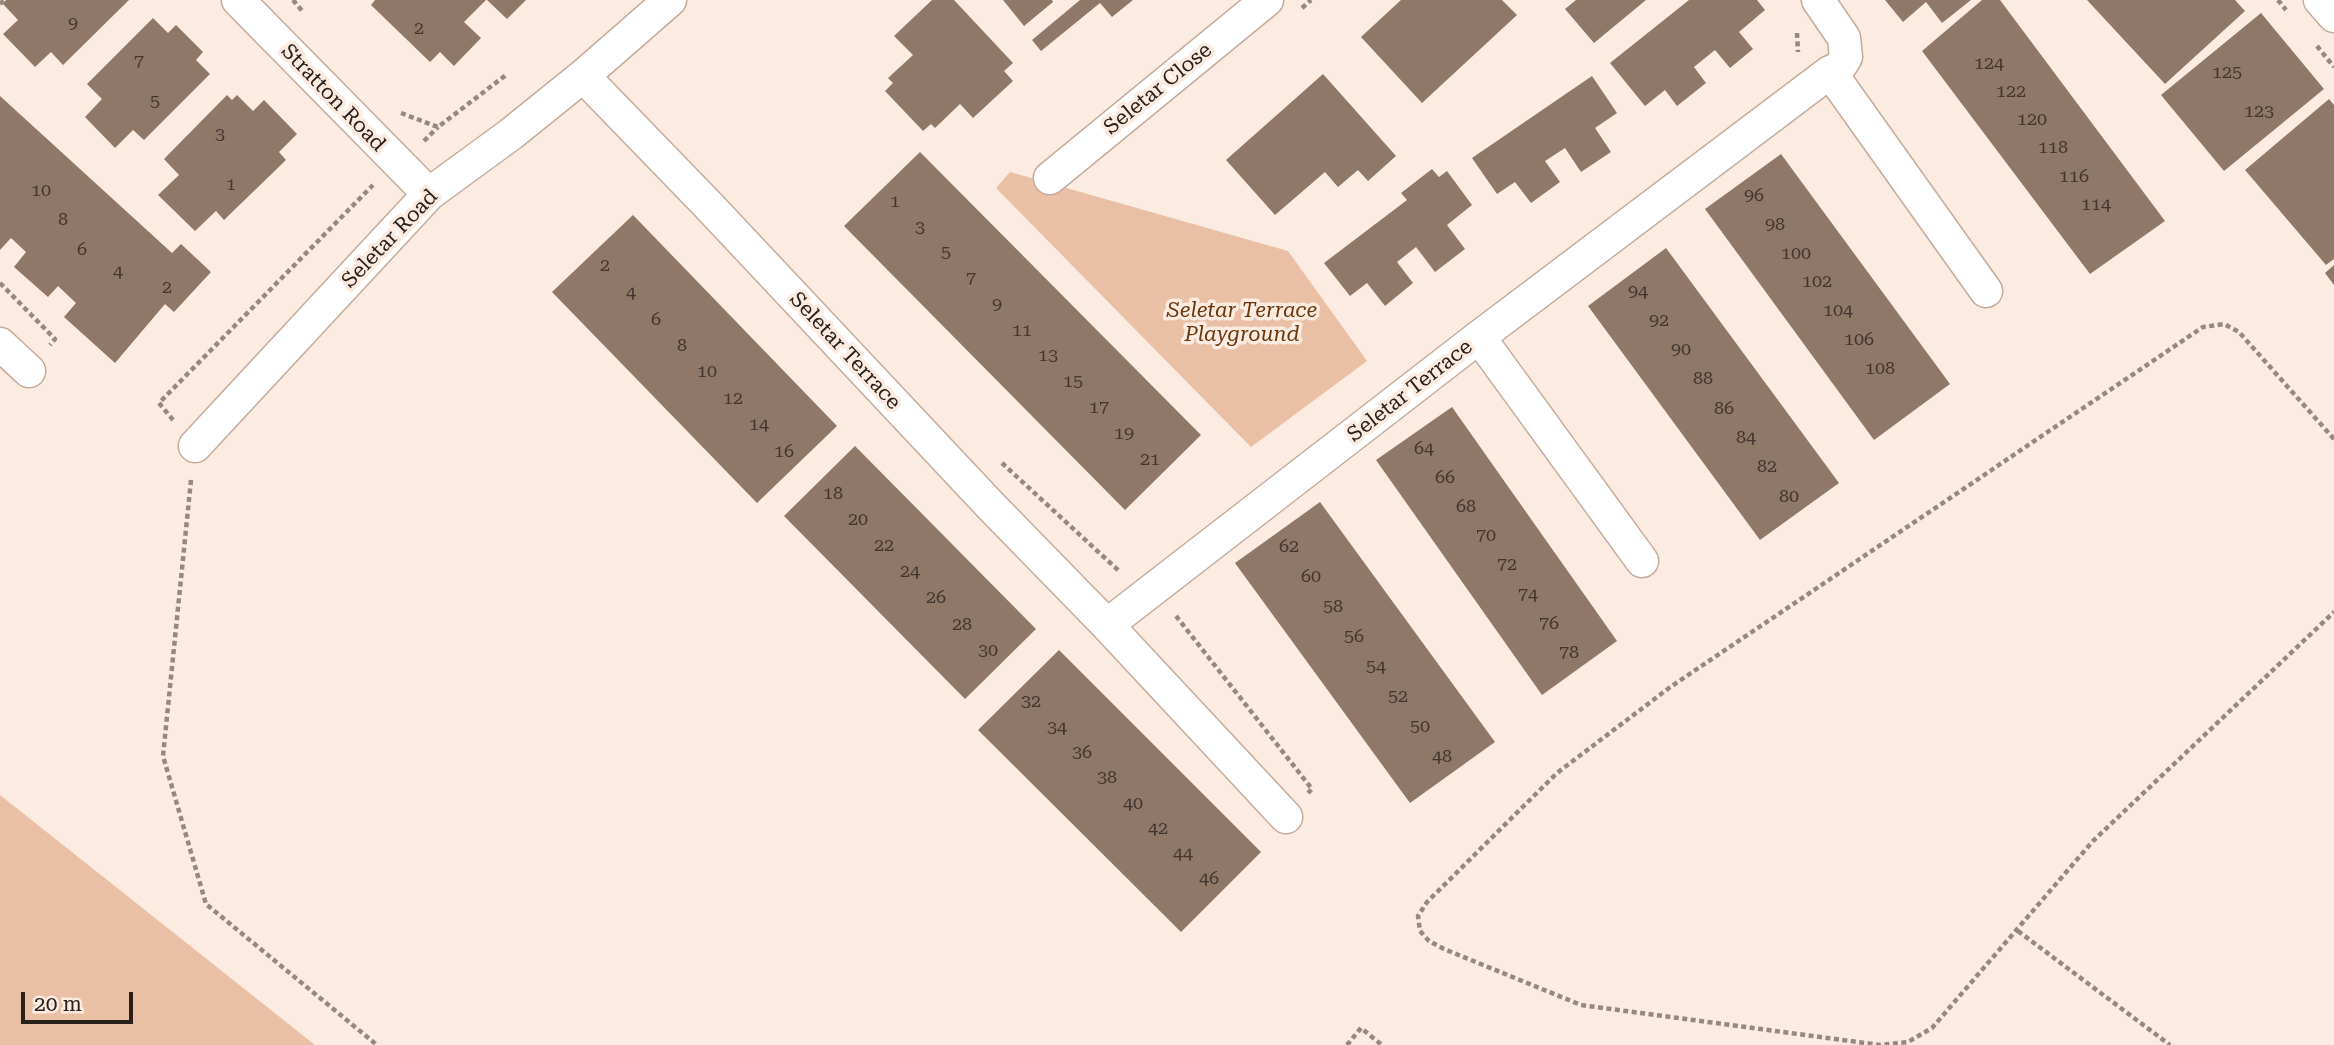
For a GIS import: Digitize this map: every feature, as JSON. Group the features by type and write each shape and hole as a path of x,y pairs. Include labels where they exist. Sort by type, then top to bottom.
{"street":[{"name":"Stratton Road","path":"238,0 429,194"},
{"name":"Seletar Road","path":"195,446 429,194 511,134 670,0"},
{"name":"Seletar Close","path":"1050,178 1267,0"},
{"name":"Seletar Terrace","path":"1107,625 1479,337 1830,72 1839,68 1846,57 1843,38 1818,0"},
{"path":"2320,0 2334,16"},
{"path":"1830,72 1986,291"},
{"name":"Seletar Terrace","path":"583,76 1107,625 1286,817"},
{"name":"Seletar Terrace","path":"1479,337 1642,561"},
{"path":"0,344 29,371"}],"path":[{"path":"0,4 4,0"},
{"path":"293,0 307,17"},
{"path":"393,110 438,127 506,75"},
{"path":"367,176 374,184 159,403 195,446 163,756 206,904 377,1045"},
{"path":"2334,439 2239,332 2224,324 2203,327 1669,688 1557,773 1427,902 1418,916 1420,931 1429,941 1444,949 1581,1005 1880,1045 1908,1042 1932,1028 2094,841 2334,612"},
{"path":"995,456 1118,571 1136,575 1168,606 1312,789 1286,817"},
{"path":"2018,931 2170,1045"},
{"path":"1347,1045 1361,1028 1382,1045"}],"green space":[{"name":"Seletar Terrace Playground","path":"1010,172 1288,251 1367,361 1251,447 996,188"},
{"path":"0,795 315,1045 0,1045"}],"building":[{"path":"6,0 129,0 63,65 51,52 35,67 3,34 18,20 3,4"},
{"path":"375,0 486,0 464,22 481,38 454,66 440,52 430,62 371,5"},
{"path":"487,0 526,0 507,19"},
{"path":"932,0 954,0 1013,63 1004,71 1013,81 973,118 960,104 935,128 931,124 923,131 885,91 893,83 888,78 913,55 894,36"},
{"path":"1003,0 1052,0 1053,2 1024,26"},
{"path":"1080,0 1133,0 1112,17 1100,3 1041,51 1032,40"},
{"path":"1401,0 1502,0 1517,15 1422,103 1361,37"},
{"path":"1576,0 1646,0 1594,43 1565,9"},
{"path":"1689,0 1757,0 1765,10 1739,32 1753,49 1730,68 1715,50 1694,67 1706,83 1677,106 1665,90 1645,106 1610,63"},
{"path":"1885,0 1971,0 1942,23 1926,2 1903,22"},
{"path":"1982,0 2000,0 2165,221 2090,274 1922,51"},
{"path":"2087,0 2235,0 2245,11 2165,84"},
{"path":"2261,13 2324,89 2224,171 2161,95"},
{"path":"153,18 168,33 176,25 203,52 196,60 210,74 144,140 133,130 115,148 85,117 102,99 87,84"},
{"path":"1323,74 1396,156 1368,181 1358,170 1338,187 1325,172 1275,215 1226,160"},
{"path":"1592,76 1617,113 1595,128 1611,152 1581,172 1565,148 1545,161 1560,182 1531,203 1515,182 1497,194 1472,158"},
{"path":"227,95 232,100 237,95 253,111 264,100 297,134 279,152 286,160 224,220 216,211 195,231 158,195 179,175 164,159"},
{"path":"0,96 172,253 181,244 211,272 174,312 165,304 115,363 64,317 76,303 58,286 48,297 14,267 26,252 11,238 0,250"},
{"path":"2329,99 2334,105 2334,259 2326,265 2245,170"},
{"path":"920,152 1201,435 1125,510 844,226"},
{"path":"1781,154 1950,384 1874,440 1705,209"},
{"path":"1432,169 1439,177 1447,171 1472,205 1447,225 1465,249 1435,272 1416,247 1397,262 1413,283 1385,306 1367,283 1350,296 1324,263 1407,200 1401,193"},
{"path":"633,215 837,426 757,503 552,292"},
{"path":"1666,248 1839,483 1760,540 1588,306"},
{"path":"2334,265 2334,285 2325,273"},
{"path":"1452,407 1617,641 1542,695 1376,460"},
{"path":"855,446 1036,629 965,699 784,516"},
{"path":"1320,502 1495,742 1410,803 1235,563"},
{"path":"1059,650 1261,852 1181,932 978,730"}]}
